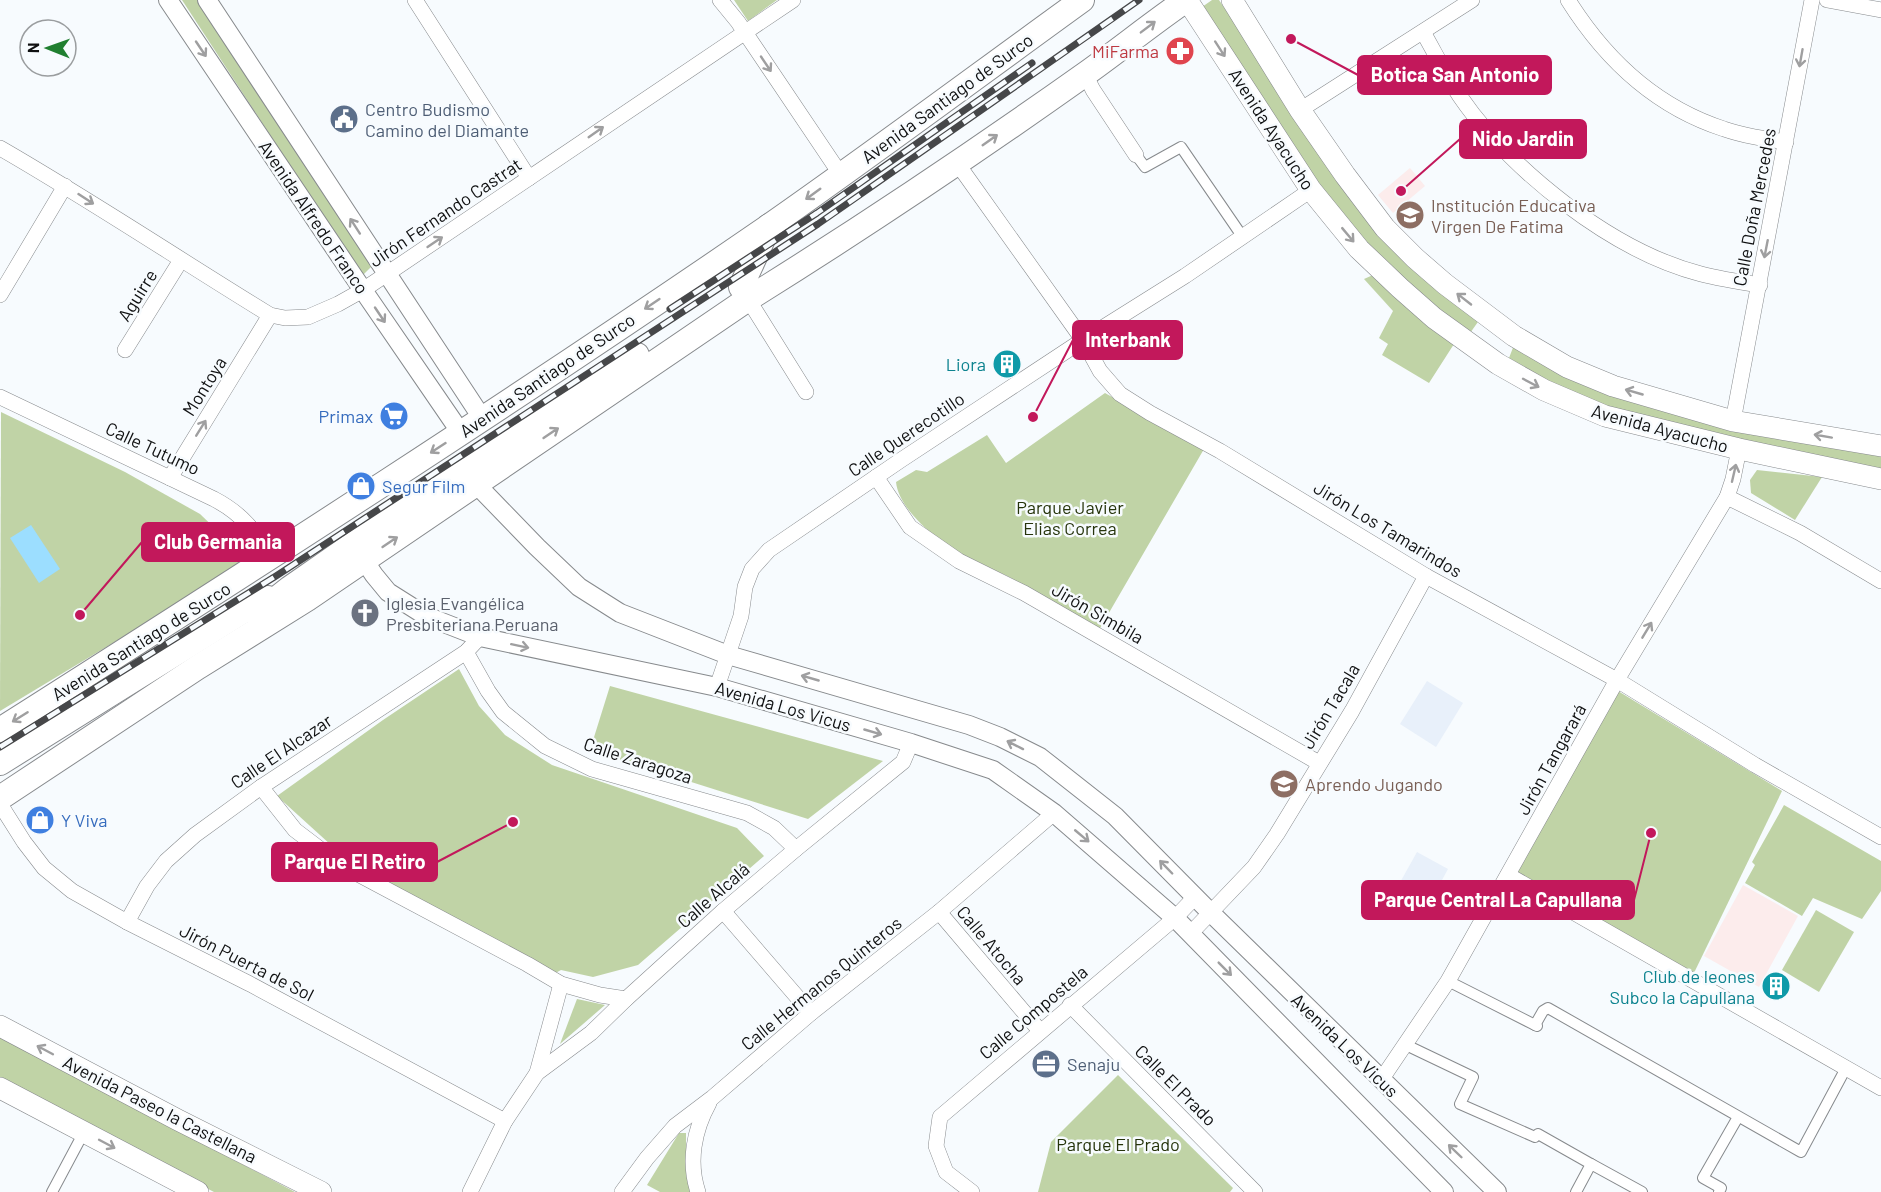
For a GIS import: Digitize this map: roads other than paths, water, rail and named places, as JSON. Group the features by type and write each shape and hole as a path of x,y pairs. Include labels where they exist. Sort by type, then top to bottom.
{"main road":[{"name":"Avenida Santiago de Surco","path":"0,730 461,433 769,226 1082,0"},
{"name":"Avenida Santiago de Surco","path":"0,798 198,667 464,468 744,293 822,253 951,167 1187,0"},
{"name":"Avenida Ayacucho","path":"1187,0 1311,190 1359,249 1434,318 1498,364 1544,390 1605,416 1740,449 1881,479"},
{"name":"Avenida Ayacucho","path":"1232,0 1300,110 1385,228 1415,258 1488,318 1514,336 1567,367 1613,386 1733,421 1881,446"},
{"path":"744,293 769,226"},
{"name":"Avenida Santiago de Surco","path":"0,763 256,603 298,593 364,560 476,484 744,293"},
{"path":"1471,345 1488,318"},
{"path":"1498,364 1514,336"},
{"path":"0,779 261,612 298,593"},
{"name":"Avenida Paseo la Castellana","path":"0,1026 321,1192"},
{"path":"0,1088 198,1192"}],"street":[{"name":"Avenida Alfredo Franco","path":"168,0 461,433"},
{"name":"Avenida Alfredo Franco","path":"207,0 482,418"},
{"path":"415,0 529,178"},
{"path":"720,0 745,32 841,175"},
{"name":"Jirón Fernando Castrat","path":"0,148 66,186 270,315 285,318 308,317 338,304 387,275 793,0"},
{"path":"1300,110 1472,0"},
{"path":"1568,0 1615,62 1668,103 1725,130 1786,142"},
{"name":"Calle Doña Mercedes","path":"1733,421 1812,0"},
{"path":"1827,0 1881,10"},
{"path":"1423,32 1459,94 1484,128 1509,155 1566,204 1625,242 1677,266 1700,274 1760,285"},
{"path":"1085,74 1093,90 1145,166 1181,147 1242,236"},
{"name":"Jirón Los Tamarindos","path":"951,167 1083,340 1100,370 1120,394 1220,451 1426,576 1617,680 1755,765 1881,837"},
{"path":"0,295 66,186"},
{"name":"Calle Querecotillo","path":"717,687 741,616 745,587 752,569 769,550 1083,340 1185,276 1311,190"},
{"name":"Aguirre","path":"126,350 181,260"},
{"path":"744,293 806,392"},
{"name":"Montoya","path":"170,478 270,315"},
{"path":"428,385 450,370"},
{"name":"Calle Tutumo","path":"0,397 232,508 252,529 270,558"},
{"name":"Jirón Tangarará","path":"1381,1080 1448,981 1617,680 1727,496 1740,449"},
{"name":"Jirón Simbila","path":"876,477 910,526 959,561 1024,592 1319,763"},
{"name":"Avenida Los Vicus","path":"476,484 579,587 620,613 728,654 969,725 1000,737 1040,758 1115,816 1497,1192"},
{"path":"1727,496 1800,533 1881,581"},
{"name":"Avenida Los Vicus","path":"364,560 388,592 426,616 480,637 717,687 911,743 993,770 1054,813 1175,918 1444,1192"},
{"name":"Jirón Tacala","path":"1190,934 1254,867 1277,834 1352,711 1426,576"},
{"name":"Calle El Alcazar","path":"127,922 147,885 166,861 195,835 261,787 466,652 480,637"},
{"name":"Calle Zaragoza","path":"466,652 488,692 503,712 545,746 592,769 747,813 774,828 795,849"},
{"name":"Calle Alcalá","path":"537,1073 591,1033 723,911 795,849 903,762 911,743"},
{"path":"261,787 295,830 352,871 561,984 600,996 626,999"},
{"name":"Jirón Puerta de Sol","path":"0,804 44,868 72,891 505,1121"},
{"name":"Calle Hermanos Quinteros","path":"628,1190 646,1158 675,1126 712,1098 811,1013 939,912 1054,813"},
{"path":"1508,875 1881,1088"},
{"path":"1175,918 1195,897"},
{"path":"723,911 811,1013"},
{"name":"Calle Atocha","path":"939,912 1040,1031"},
{"name":"Calle Compostela","path":"972,1192 946,1172 936,1146 940,1117 1175,918"},
{"path":"1448,981 1536,1026 1543,1011 1548,1008 1801,1152 1846,1068"},
{"name":"Calle Alcalá","path":"470,1192 505,1121 537,1073 561,984"},
{"name":"Calle El Prado","path":"1070,1005 1255,1192"},
{"path":"1406,1045 1473,1077 1460,1104 1536,1136 1642,1192"},
{"path":"698,1192 693,1163 696,1136 702,1117 712,1098"},
{"path":"1719,1192 1721,1188 1703,1178 1738,1117"},
{"path":"52,1192 84,1132"},
{"path":"1576,1192 1591,1164"}],"water":[{"path":"31,525 60,569 39,583 10,538"}],"railway":[{"path":"0,747 276,576 818,224 1139,0"},
{"path":"670,309 817,213 1032,63"}],"place":[{"name":"Botica San Antonio","path":"1291,39"},
{"name":"MiFarma","path":"1180,51"},
{"name":"Centro Budismo Camino del Diamante","path":"344,119"},
{"name":"Nido Jardin","path":"1401,191"},
{"name":"Institución Educativa Virgen De Fatima","path":"1410,215"},
{"name":"Liora","path":"1007,364"},
{"name":"Primax","path":"394,416"},
{"name":"Interbank","path":"1033,417"},
{"name":"Segur Film","path":"361,486"},
{"name":"Iglesia Evangélica Presbiteriana Peruana","path":"365,613"},
{"name":"Club Germania","path":"80,615"},
{"name":"Aprendo Jugando","path":"1284,784"},
{"name":"Y Viva","path":"40,820"},
{"name":"Parque El Retiro","path":"513,822"},
{"name":"Parque Central La Capullana","path":"1651,833"},
{"name":"Club de leones Subco la Capullana","path":"1776,986"},
{"name":"Senaju","path":"1046,1064"}],"park label":[{"name":"Parque Javier Elias Correa","path":"1070,517"},
{"name":"Parque El Prado","path":"1118,1144"}]}
